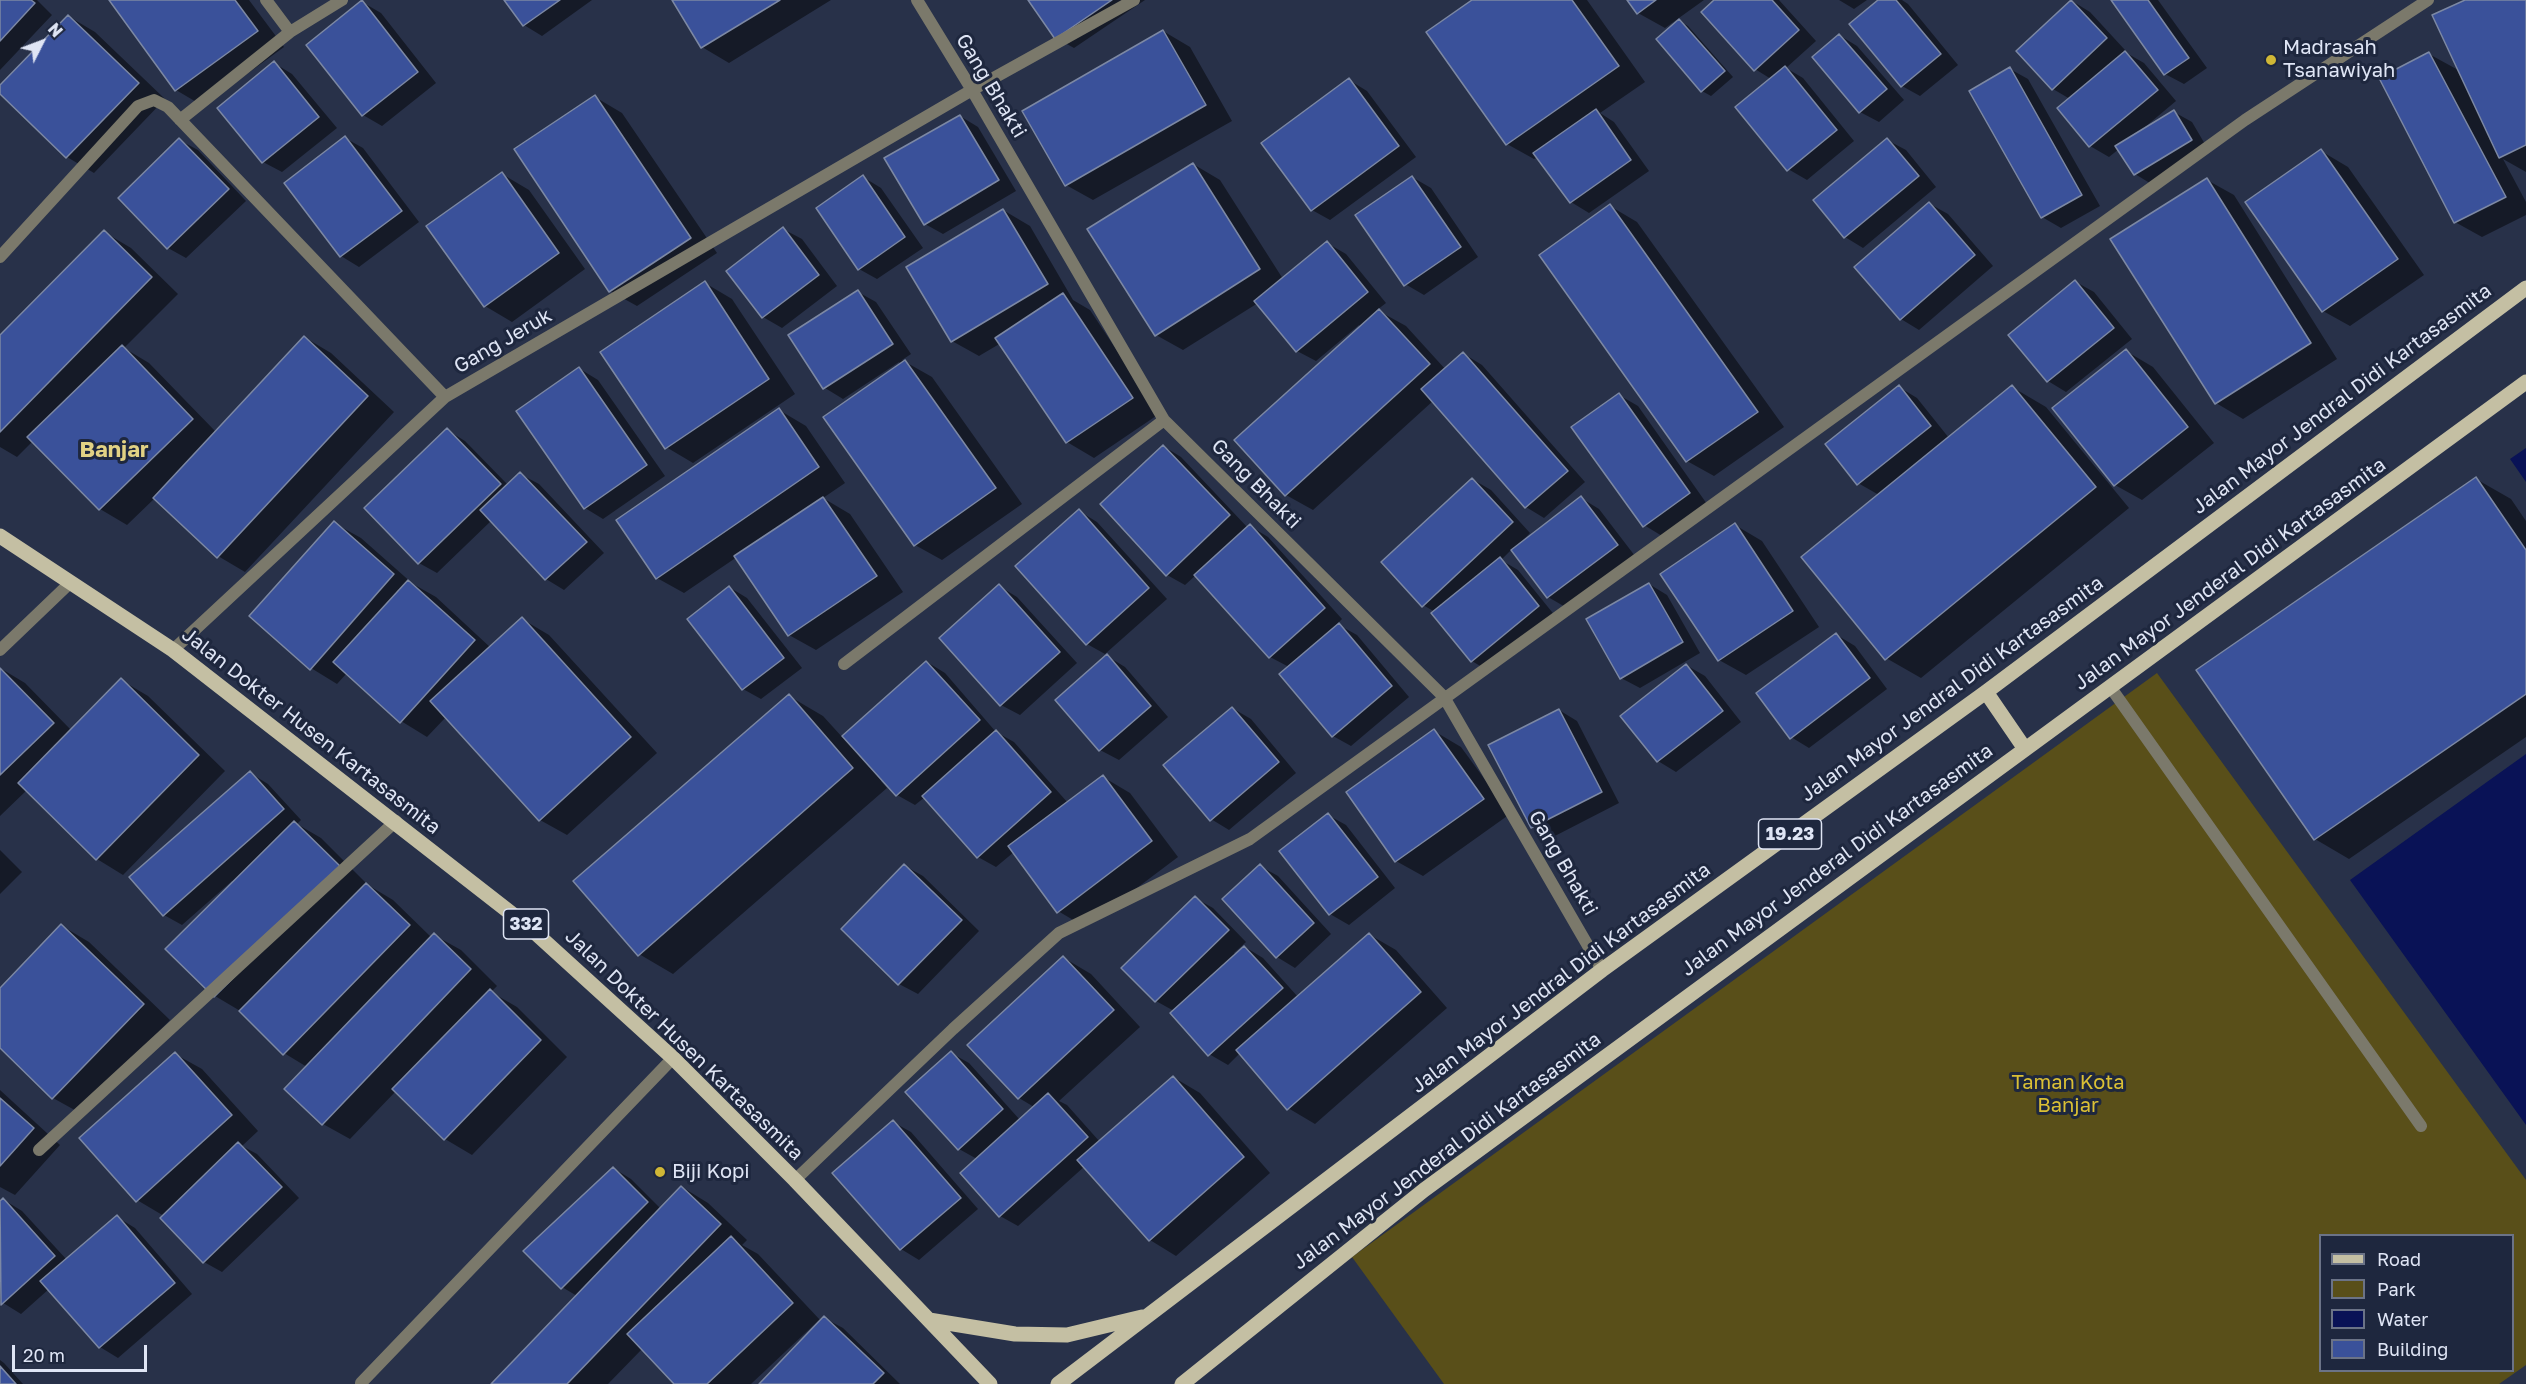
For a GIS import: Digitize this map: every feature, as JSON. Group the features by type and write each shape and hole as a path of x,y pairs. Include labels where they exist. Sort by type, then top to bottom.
{"main road":[{"name":"Jalan Mayor Jendral Didi Kartasasmita","path":"1058,1384 1602,970 1986,692 2526,288"},
{"name":"Jalan Mayor Jenderal Didi Kartasasmita","path":"1188,1382 1424,1190 2526,382"},
{"name":"Jalan Dokter Husen Kartasasmita","path":"0,536 173,650 396,821 530,928 673,1058 795,1180 990,1384"},
{"path":"1986,692 2025,748"},
{"path":"929,1320 1015,1334 1067,1335 1149,1315"}],"street":[{"path":"266,0 290,32"},
{"path":"180,120 290,32 342,0"},
{"name":"Gang Bhakti","path":"916,0 972,90 1164,420 1444,697 1602,970"},
{"name":"Gang Jeruk","path":"0,257 138,106 154,100 168,107 445,398 972,90 1134,0"},
{"path":"795,1180 953,1029 1059,933 1250,839 2245,120 2428,0"},
{"path":"173,650 445,398"},
{"path":"844,664 1164,420"},
{"path":"0,650 71,582"},
{"path":"2111,688 2421,1126"},
{"path":"39,1150 396,821"},
{"path":"361,1383 673,1058"}],"green space":[{"name":"Taman Kota Banjar","path":"2157,673 2526,1180 2526,1365 2499,1384 1444,1384 1352,1257"}],"water":[{"path":"2526,448 2526,482 2510,459"},
{"path":"2526,754 2526,1125 2350,880"}],"building":[{"path":"0,0 31,0 35,3 0,41"},
{"path":"109,0 235,0 258,31 175,91"},
{"path":"362,0 418,72 362,116 306,45"},
{"path":"504,0 560,0 523,26"},
{"path":"672,0 780,0 701,48"},
{"path":"1028,0 1112,0 1055,39"},
{"path":"1472,0 1572,0 1619,66 1506,145 1426,32"},
{"path":"1627,0 1656,0 1637,14"},
{"path":"1714,0 1772,0 1799,30 1754,71 1701,12"},
{"path":"1878,0 1896,0 1941,54 1901,87 1849,24"},
{"path":"2071,0 2107,38 2052,90 2016,51"},
{"path":"2111,0 2148,0 2189,58 2164,75"},
{"path":"2465,0 2526,0 2526,145 2499,158 2432,15"},
{"path":"68,15 139,83 66,158 0,94 0,85"},
{"path":"1679,19 1725,71 1701,92 1656,39"},
{"path":"1163,30 1206,105 1065,186 1022,111"},
{"path":"1839,34 1887,89 1859,113 1812,57"},
{"path":"2125,51 2158,90 2089,147 2057,108"},
{"path":"2429,52 2506,197 2454,223 2379,78"},
{"path":"274,61 319,117 262,163 217,108"},
{"path":"1785,66 1837,130 1787,171 1735,107"},
{"path":"2010,67 2082,195 2041,218 1969,91"},
{"path":"1349,78 1399,146 1311,211 1261,143"},
{"path":"595,95 691,238 609,292 514,149"},
{"path":"1596,109 1631,160 1570,203 1533,153"},
{"path":"2174,110 2192,140 2134,175 2115,146"},
{"path":"960,115 999,180 924,225 884,158"},
{"path":"345,136 402,211 340,257 284,183"},
{"path":"179,138 229,189 167,249 118,198"},
{"path":"1887,138 1919,176 1844,238 1813,200"},
{"path":"2321,149 2398,259 2322,312 2245,202"},
{"path":"1193,163 1260,269 1155,336 1087,229"},
{"path":"502,172 559,253 484,307 426,226"},
{"path":"863,175 905,237 858,270 816,208"},
{"path":"1412,176 1461,247 1404,286 1355,215"},
{"path":"2207,178 2311,343 2215,404 2110,239"},
{"path":"1929,202 1975,255 1900,320 1854,267"},
{"path":"1610,204 1758,412 1686,462 1539,255"},
{"path":"1003,209 1048,284 951,342 906,267"},
{"path":"783,227 819,275 762,318 726,271"},
{"path":"104,230 152,277 0,432 0,335"},
{"path":"1327,241 1368,292 1296,352 1254,301"},
{"path":"2075,280 2114,328 2047,382 2008,335"},
{"path":"705,281 769,379 665,449 600,352"},
{"path":"858,290 893,344 823,389 788,335"},
{"path":"1063,293 1133,398 1066,443 995,338"},
{"path":"1379,309 1430,364 1285,496 1234,440"},
{"path":"304,336 368,396 217,558 153,498"},
{"path":"122,345 193,419 99,510 27,437"},
{"path":"2126,349 2188,427 2114,486 2052,408"},
{"path":"1463,352 1568,471 1525,508 1421,389"},
{"path":"905,360 996,488 914,546 823,417"},
{"path":"579,367 647,465 584,509 516,411"},
{"path":"1899,385 1931,426 1857,485 1825,444"},
{"path":"2012,385 2096,487 1885,660 1801,557"},
{"path":"1619,393 1690,493 1643,527 1571,427"},
{"path":"779,408 819,467 656,579 616,520"},
{"path":"447,428 501,484 418,564 364,508"},
{"path":"1163,445 1230,515 1166,576 1100,504"},
{"path":"520,472 587,542 545,580 480,510"},
{"path":"2476,477 2526,550 2526,694 2314,840 2196,670"},
{"path":"1472,478 1513,522 1422,607 1381,562"},
{"path":"1581,496 1618,545 1547,598 1511,550"},
{"path":"823,497 877,576 788,636 734,556"},
{"path":"1079,509 1149,588 1086,645 1015,566"},
{"path":"334,521 394,574 310,670 249,616"},
{"path":"1735,523 1793,611 1718,661 1660,574"},
{"path":"1250,524 1325,608 1269,658 1194,575"},
{"path":"1500,557 1539,606 1471,662 1431,613"},
{"path":"408,580 475,640 400,723 333,662"},
{"path":"1649,583 1683,642 1620,679 1586,619"},
{"path":"999,584 1060,652 1000,706 939,638"},
{"path":"729,586 784,658 742,690 687,619"},
{"path":"522,617 631,737 539,821 430,701"},
{"path":"1339,623 1392,686 1332,737 1279,674"},
{"path":"1836,633 1870,678 1790,739 1756,693"},
{"path":"1107,654 1151,706 1099,751 1055,700"},
{"path":"926,661 980,720 896,796 842,736"},
{"path":"1686,664 1723,711 1657,762 1620,716"},
{"path":"0,668 54,723 0,775"},
{"path":"121,678 199,755 96,860 18,783"},
{"path":"789,694 853,768 638,956 573,881"},
{"path":"1232,707 1279,762 1210,821 1163,765"},
{"path":"1559,709 1602,792 1531,828 1488,745"},
{"path":"1434,729 1484,799 1395,862 1346,792"},
{"path":"996,730 1051,792 977,858 922,796"},
{"path":"250,771 284,809 163,916 129,877"},
{"path":"1103,775 1152,841 1057,913 1008,846"},
{"path":"1328,813 1378,877 1329,915 1279,851"},
{"path":"294,821 343,869 214,997 165,949"},
{"path":"904,864 962,920 898,985 841,929"},
{"path":"1260,864 1314,923 1276,958 1222,899"},
{"path":"366,883 410,925 283,1055 239,1011"},
{"path":"1195,896 1229,930 1155,1002 1121,968"},
{"path":"61,924 144,1004 52,1099 0,1048 0,988"},
{"path":"434,933 471,969 322,1125 284,1089"},
{"path":"1369,933 1421,992 1287,1110 1236,1050"},
{"path":"1244,946 1283,988 1208,1056 1170,1013"},
{"path":"1063,956 1114,1010 1018,1099 967,1045"},
{"path":"490,989 541,1040 444,1140 392,1089"},
{"path":"951,1051 1003,1109 958,1150 905,1092"},
{"path":"175,1052 232,1115 136,1202 79,1138"},
{"path":"1173,1076 1244,1157 1149,1241 1077,1160"},
{"path":"1048,1093 1088,1137 999,1217 960,1173"},
{"path":"0,1098 34,1128 0,1166"},
{"path":"893,1120 961,1198 900,1250 832,1173"},
{"path":"238,1142 282,1187 203,1263 160,1218"},
{"path":"613,1167 648,1202 561,1289 523,1251"},
{"path":"681,1186 721,1224 567,1384 491,1384"},
{"path":"3,1198 55,1256 1,1305 0,1201"},
{"path":"117,1215 175,1283 99,1348 40,1281"},
{"path":"731,1236 793,1303 707,1384 674,1384 627,1334"},
{"path":"824,1316 884,1373 873,1384 759,1384"},
{"path":"0,1366 16,1384 0,1384"}],"place":[{"name":"Madrasah Tsanawiyah","path":"2271,60"},
{"name":"Biji Kopi","path":"660,1172"}],"district":[{"name":"Banjar","path":"114,450"}]}
